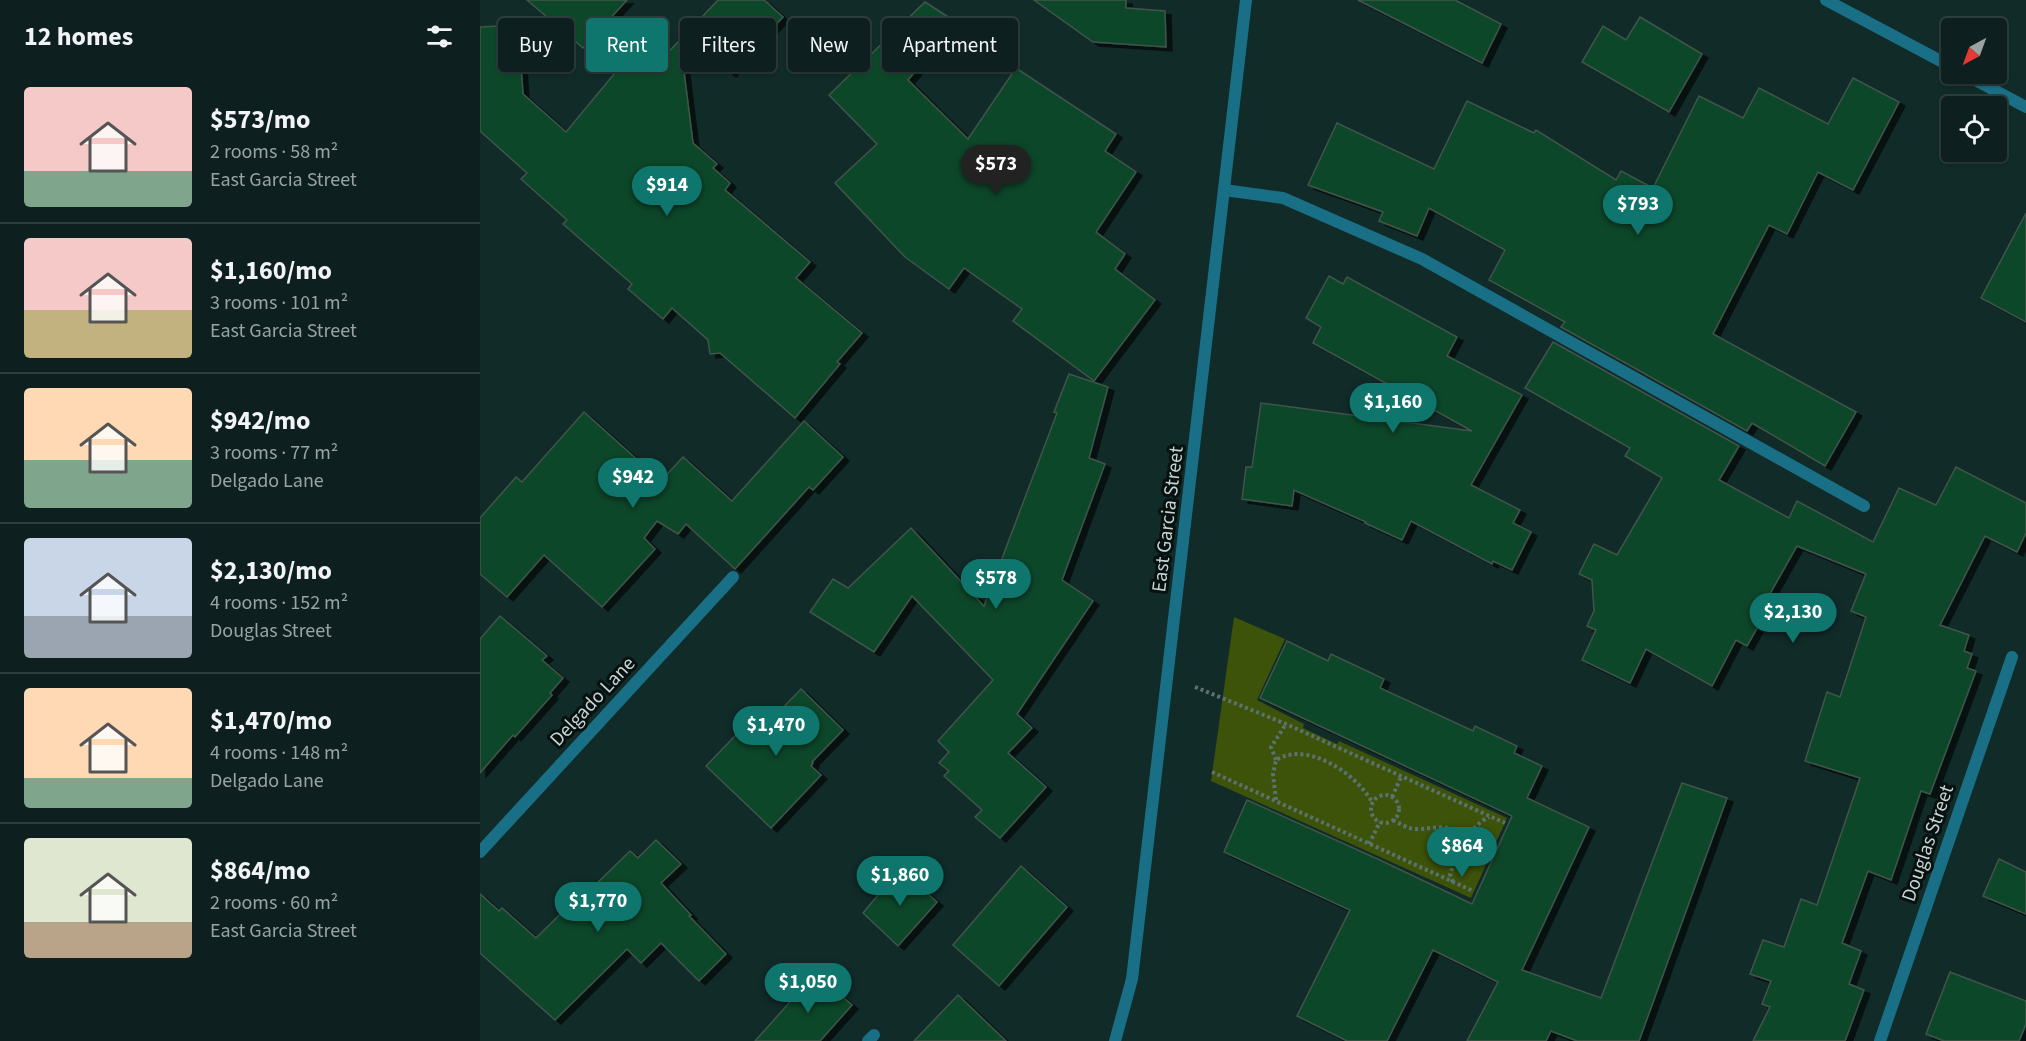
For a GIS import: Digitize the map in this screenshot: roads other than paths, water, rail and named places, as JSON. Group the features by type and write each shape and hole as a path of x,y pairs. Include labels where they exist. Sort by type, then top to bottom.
{"street":[{"name":"East Garcia Street","path":"1115,1041 1132,980 1246,0"},
{"path":"1826,0 1941,61"},
{"path":"1983,84 2026,107"},
{"path":"1224,190 1283,198 1422,259 1864,506"},
{"name":"Delgado Lane","path":"480,852 733,577"},
{"name":"Douglas Street","path":"1880,1041 2012,657"}]}
